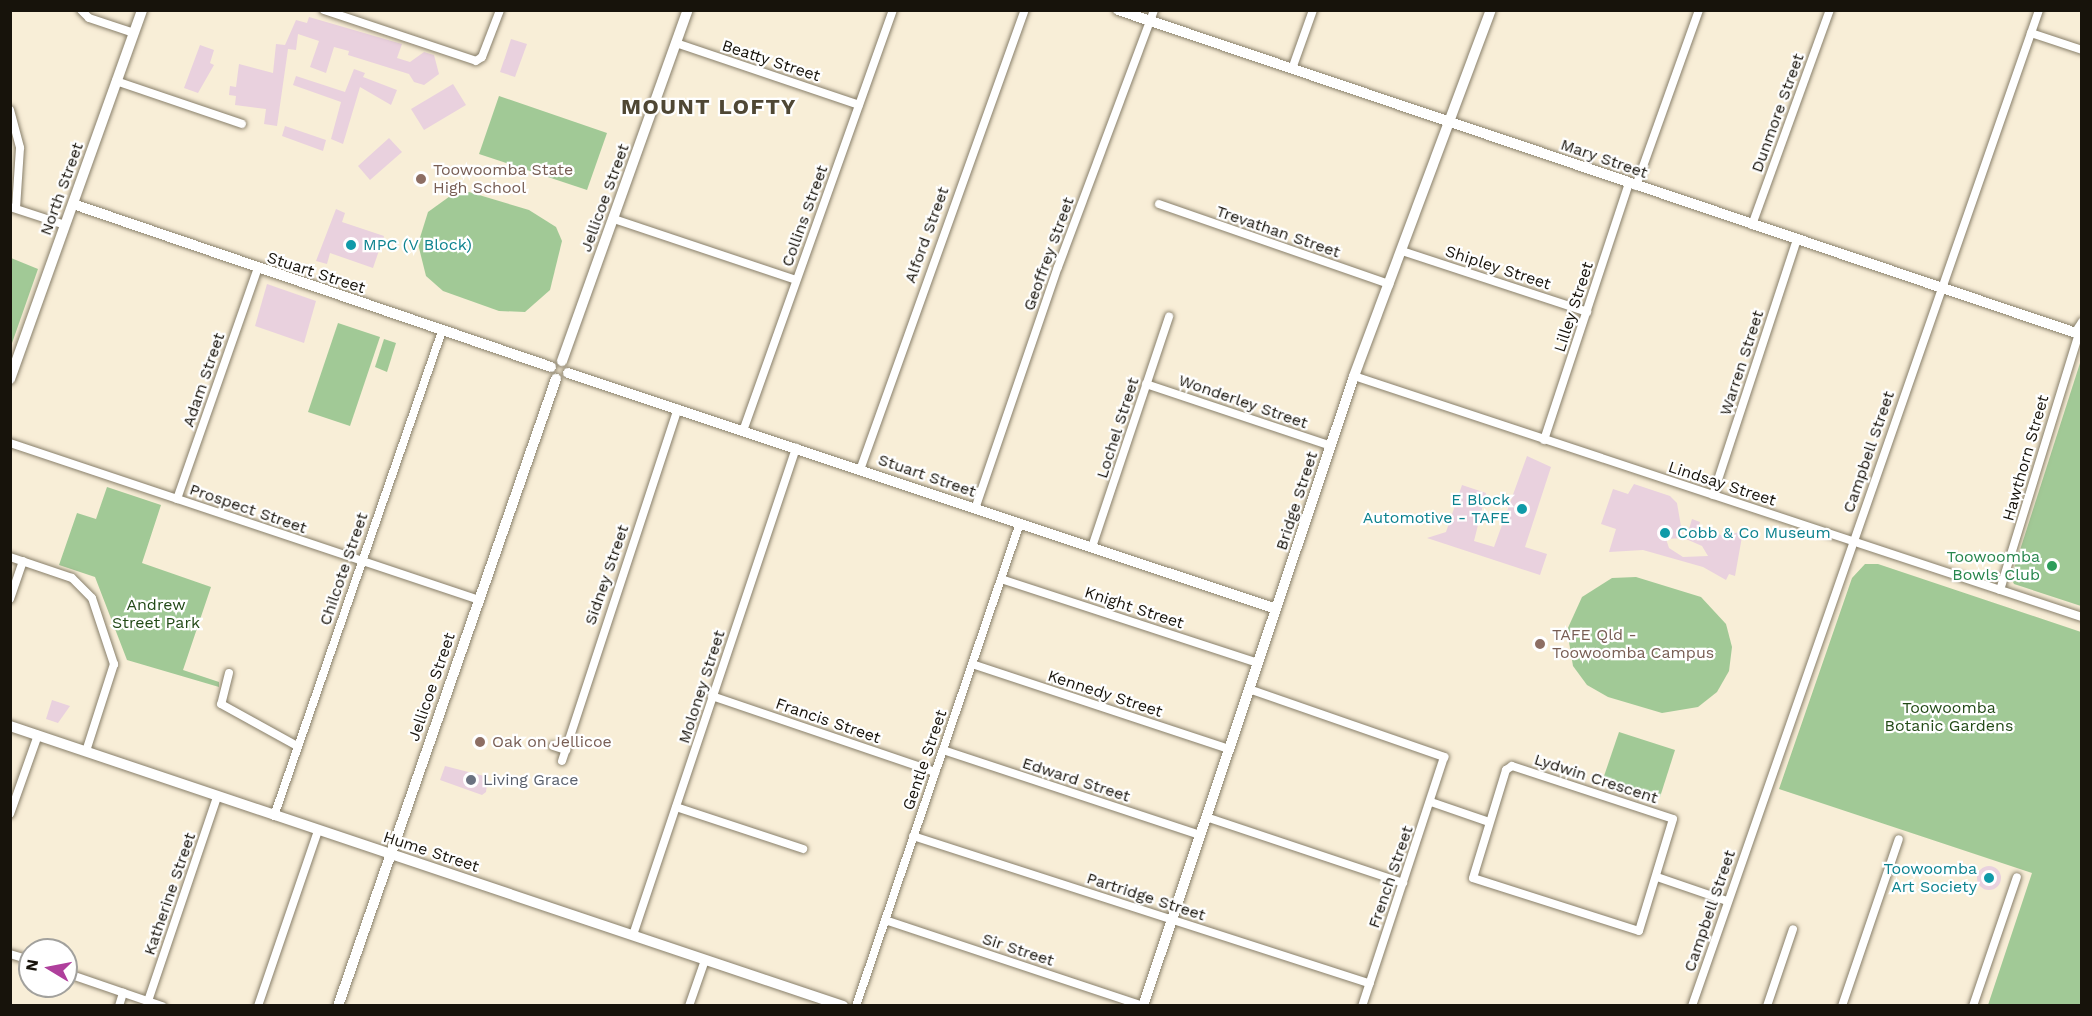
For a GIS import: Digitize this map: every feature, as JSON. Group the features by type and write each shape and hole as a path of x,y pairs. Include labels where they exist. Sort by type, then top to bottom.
{"street":[{"path":"81,10 89,18 134,33"},
{"name":"North Street","path":"10,379 142,10"},
{"path":"324,10 476,61 482,57 500,10"},
{"name":"Jellicoe Street","path":"562,361 687,10"},
{"name":"Collins Street","path":"743,431 893,10"},
{"name":"Alford Street","path":"860,470 1025,10"},
{"name":"Mary Street","path":"1118,10 1152,16 1292,69 2079,334"},
{"path":"1292,69 1313,10"},
{"name":"Bridge Street","path":"1143,1005 1354,376 1451,123 1491,10"},
{"name":"Lilley Street","path":"1544,440 1633,184 1699,10"},
{"name":"Dunmore Street","path":"1752,225 1830,10"},
{"name":"Campbell Street","path":"1692,1005 1939,287 2039,10"},
{"name":"Geoffrey Street","path":"975,509 1058,267 1152,16"},
{"path":"2031,33 2082,50"},
{"name":"Beatty Street","path":"676,43 859,105"},
{"path":"116,81 242,124"},
{"path":"10,110 20,148 13,207 65,225"},
{"name":"Stuart Street","path":"73,204 257,270 550,366"},
{"name":"Trevathan Street","path":"1159,204 1389,284"},
{"path":"614,219 796,280"},
{"name":"Warren Street","path":"1713,495 1797,240"},
{"name":"Shipley Street","path":"1402,251 1587,312"},
{"name":"Adam Street","path":"177,499 257,270"},
{"name":"Lochel Street","path":"1092,547 1169,317"},
{"name":"Hawthorn Street","path":"2000,590 2082,322"},
{"name":"Chilcote Street","path":"274,816 442,331"},
{"path":"562,361 568,373 556,379 550,366 562,361"},
{"name":"Stuart Street","path":"568,373 1276,609"},
{"name":"Lindsay Street","path":"1354,376 2082,617"},
{"name":"Jellicoe Street","path":"338,1005 556,379"},
{"name":"Wonderley Street","path":"1146,384 1331,446"},
{"name":"Sidney Street","path":"562,761 678,409"},
{"name":"Prospect Street","path":"10,443 478,600"},
{"name":"Moloney Street","path":"633,934 796,448"},
{"name":"Gentle Street","path":"856,1005 1020,523"},
{"path":"10,557 72,578 86,588 113,654 113,672 86,751"},
{"path":"10,599 23,561"},
{"name":"Knight Street","path":"1001,579 1258,663"},
{"name":"Kennedy Street","path":"972,664 1229,749"},
{"path":"229,673 221,704 297,746"},
{"name":"French Street","path":"1249,689 1444,757 1362,1005"},
{"name":"Francis Street","path":"712,696 935,772"},
{"name":"Hume Street","path":"10,726 318,831 633,934 829,1003 843,1005"},
{"path":"10,814 38,735"},
{"path":"554,746 566,750"},
{"name":"Edward Street","path":"943,750 1200,835"},
{"name":"Lydwin Crescent","path":"1511,766 1671,818 1674,824 1636,933 1475,880 1473,873 1490,822 1511,766"},
{"name":"Katherine Street","path":"148,1001 217,797"},
{"path":"1431,802 1490,822"},
{"path":"676,807 803,849"},
{"path":"1206,817 1403,883"},
{"path":"258,1005 318,831"},
{"name":"Partridge Street","path":"913,836 1370,984"},
{"path":"1842,1005 1899,839"},
{"path":"1657,877 1727,901"},
{"path":"1973,1005 2017,877"},
{"name":"Sir Street","path":"885,920 1143,1005"},
{"path":"1767,1005 1793,929"},
{"path":"689,1005 705,960"},
{"path":"78,977 162,1005"},
{"path":"118,1005 123,993"}],"green space":[{"path":"499,96 607,133 587,190 479,154"},
{"path":"469,192 529,210 556,227 562,241 550,290 525,312 499,311 443,291 426,276 418,244 428,212 453,194"},
{"path":"10,258 38,269 11,346"},
{"path":"338,323 380,337 350,426 308,412"},
{"path":"384,339 396,343 387,372 375,367"},
{"path":"2081,360 2082,606 2014,584 2011,578"},
{"name":"Andrew Street Park","path":"107,487 161,505 142,563 211,587 183,670 219,682 219,687 127,660 95,577 59,565 77,513 96,519"},
{"name":"Toowoomba Botanic Gardens","path":"1865,564 1878,564 2081,632 2081,1005 1988,1005 2032,873 1779,789 1852,578"},
{"path":"1636,577 1701,597 1726,624 1732,647 1729,671 1717,692 1698,707 1662,713 1608,697 1587,685 1573,666 1567,630 1582,597 1612,578"},
{"path":"1619,732 1675,750 1660,797 1603,779"}],"building":[{"path":"309,17 402,44 397,58 410,62 424,52 434,55 439,74 424,85 414,82 409,74 348,55 349,51 334,47 326,73 310,67 319,41 298,34 296,50 288,49 277,126 264,124 266,109 235,105 236,96 229,95 230,86 236,87 239,64 273,73 276,44 285,45 296,20 307,23"},
{"path":"511,39 527,44 515,77 500,72"},
{"path":"200,45 214,50 210,63 214,65 198,93 184,88"},
{"path":"354,69 365,73 363,77 397,90 391,105 360,87 343,144 331,139 341,102 293,85 296,76 345,92"},
{"path":"453,84 466,105 424,130 411,109"},
{"path":"285,126 326,140 323,151 282,136"},
{"path":"389,138 402,152 370,180 358,166"},
{"name":"MPC (V Block)","path":"336,209 345,213 342,222 384,236 373,268 330,253 327,264 316,261"},
{"path":"267,284 316,301 304,343 255,326"},
{"name":"E Block Automotive - TAFE","path":"1527,456 1551,467 1525,547 1547,554 1540,575 1427,538 1446,532 1462,485 1486,493 1474,541 1494,547"},
{"name":"Cobb & Co Museum","path":"1634,484 1670,496 1677,503 1683,538 1666,539 1669,548 1683,557 1708,556 1702,546 1686,539 1692,519 1700,522 1698,528 1724,536 1743,531 1735,576 1729,574 1726,580 1703,567 1643,550 1609,552 1616,529 1601,524 1613,489 1628,494"},
{"path":"52,700 70,706 58,723 46,719"},
{"name":"Living Grace","path":"445,766 488,777 486,792 482,795 440,780"},
{"path":"1984,866 1994,866 2001,873 2001,883 1994,890 1984,890 1977,883 1977,873"}],"place":[{"name":"Toowoomba State High School","path":"421,179"},
{"name":"MPC (V Block)","path":"351,245"},
{"name":"E Block Automotive - TAFE","path":"1522,509"},
{"name":"Cobb & Co Museum","path":"1665,533"},
{"name":"Toowoomba Bowls Club","path":"2052,566"},
{"name":"TAFE Qld - Toowoomba Campus","path":"1540,644"},
{"name":"Oak on Jellicoe","path":"480,742"},
{"name":"Living Grace","path":"471,780"},
{"name":"Toowoomba Art Society","path":"1989,878"}],"district":[{"name":"MOUNT LOFTY","path":"709,107"}]}
